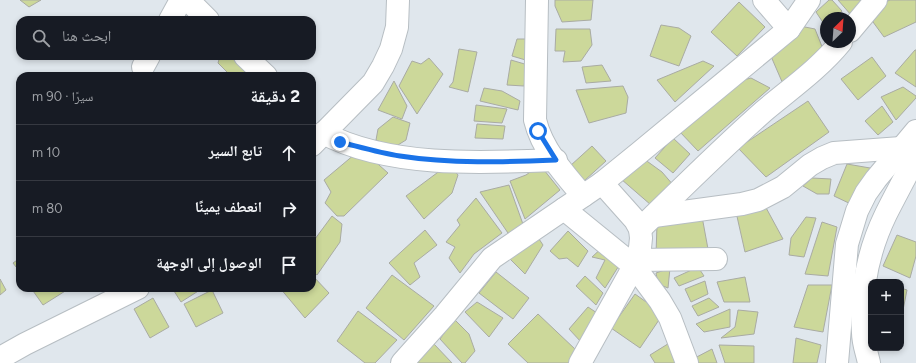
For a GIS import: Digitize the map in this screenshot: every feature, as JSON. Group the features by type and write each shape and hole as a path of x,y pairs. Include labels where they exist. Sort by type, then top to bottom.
{"street":[{"path":"172,16 182,0"},
{"path":"188,0 204,16"},
{"path":"317,139 373,83 383,66 391,49 397,27 398,0"},
{"path":"537,0 535,120 538,131 564,174 583,196"},
{"path":"764,0 789,29"},
{"path":"402,363 445,315 492,258 602,184 789,29 809,0"},
{"path":"856,24 876,0"},
{"path":"580,363 635,263 641,238 647,222 709,161 764,111 830,56 836,48"},
{"path":"249,60 262,72"},
{"path":"837,363 847,244 857,211 866,193 876,179 916,131"},
{"path":"317,139 340,142 400,156 454,161 556,160"},
{"path":"602,184 629,212 647,222 758,200 783,188 810,165 834,153 901,148 907,149 913,153 915,158 885,215 869,257 865,275 863,297 863,334 869,363"},
{"path":"564,209 635,263 660,300 670,318 687,363"},
{"path":"635,263 716,259"},
{"path":"0,358 130,292"}],"building":[{"path":"20,0 41,0 29,7"},
{"path":"555,0 593,0 591,20 562,22 555,6"},
{"path":"829,0 832,0 842,11 820,12 820,18 816,12"},
{"path":"838,0 867,0 854,12 848,12"},
{"path":"890,0 916,0 916,22 884,37 873,22 879,5"},
{"path":"739,2 765,27 737,56 711,32"},
{"path":"661,25 679,28 691,36 679,66 650,56"},
{"path":"800,26 815,29 820,42 820,48 823,49 783,84 770,54"},
{"path":"556,29 590,29 592,45 581,61 563,62 565,51 555,51"},
{"path":"517,39 530,39 529,61 512,56"},
{"path":"459,49 477,52 468,92 449,87 453,82"},
{"path":"916,50 916,87 895,73"},
{"path":"872,57 886,76 858,100 841,79"},
{"path":"429,58 443,74 417,114 399,86 412,61 421,64"},
{"path":"219,60 236,60 250,67 246,72 227,72 218,63"},
{"path":"511,60 528,65 524,86 507,85"},
{"path":"703,61 714,66 675,102 657,80"},
{"path":"602,65 611,81 586,83 582,67"},
{"path":"751,78 770,88 698,151 680,132 740,81"},
{"path":"394,81 407,106 402,119 378,110"},
{"path":"623,86 628,97 626,113 589,123 576,90"},
{"path":"903,87 916,96 916,98 896,120 881,97"},
{"path":"484,88 502,91 520,101 518,110 480,101"},
{"path":"808,101 829,132 766,177 738,148"},
{"path":"476,105 507,109 502,123 474,121"},
{"path":"882,106 893,122 878,135 865,121"},
{"path":"393,117 410,123 406,140 393,148 376,140 378,129"},
{"path":"477,124 505,126 503,139 475,138"},
{"path":"673,138 690,154 673,173 655,158"},
{"path":"592,146 606,161 584,181 570,166"},
{"path":"361,149 388,173 344,216 337,216 325,203 331,192 324,180"},
{"path":"644,159 662,172 674,186 651,205 621,179"},
{"path":"449,164 458,175 452,193 424,219 406,196"},
{"path":"847,164 870,168 853,205 834,196"},
{"path":"540,165 560,190 525,219 510,181 526,175"},
{"path":"812,178 831,179 829,194 817,194 803,186"},
{"path":"509,185 524,227 508,233 480,192"},
{"path":"476,198 502,233 474,254 460,273 449,258 455,247 446,242 460,225 457,220"},
{"path":"764,204 783,239 745,252 736,212"},
{"path":"701,211 708,249 656,255 657,224"},
{"path":"332,216 342,224 340,242 317,275 316,274 316,238"},
{"path":"806,217 816,218 804,257 789,255 791,238"},
{"path":"822,222 837,227 828,276 805,274"},
{"path":"425,230 437,245 414,263 420,277 410,285 389,263"},
{"path":"568,231 588,251 578,267 567,258 559,259 550,251"},
{"path":"897,235 916,242 916,256 910,278 883,266"},
{"path":"539,239 543,245 525,274 510,259"},
{"path":"605,245 620,264 605,288 596,278 605,260 592,257"},
{"path":"698,267 704,276 679,286 674,278"},
{"path":"670,268 668,288 658,284 656,273"},
{"path":"496,272 529,298 513,319 479,293"},
{"path":"392,275 434,306 404,340 366,308"},
{"path":"585,276 603,293 596,305 576,286"},
{"path":"745,277 750,302 724,302 717,282"},
{"path":"0,279 6,290 0,295"},
{"path":"316,279 329,293 305,318 283,292 316,292"},
{"path":"705,281 708,294 691,302 685,289"},
{"path":"808,285 832,285 823,332 794,327"},
{"path":"904,289 907,290 904,305"},
{"path":"34,292 64,292 43,305"},
{"path":"175,292 197,292 181,302"},
{"path":"208,292 213,292 223,313 196,327 184,304"},
{"path":"635,294 663,314 640,348 611,328"},
{"path":"153,298 169,327 150,338 134,309"},
{"path":"709,298 719,307 698,316 692,306"},
{"path":"477,302 503,318 489,337 465,312"},
{"path":"588,307 600,315 582,343 569,329"},
{"path":"730,309 730,327 704,332 696,324"},
{"path":"738,310 758,312 754,334 721,338 735,327"},
{"path":"358,311 397,340 375,363 365,363 337,341"},
{"path":"538,314 576,350 569,363 528,363 508,344"},
{"path":"454,319 469,334 475,351 465,363 462,363 440,339"},
{"path":"796,338 821,345 817,363 793,363"},
{"path":"671,342 684,363 655,363 650,355"},
{"path":"434,344 452,363 417,362"},
{"path":"719,345 754,346 754,363 725,363"},
{"path":"712,349 717,363 692,363 691,360"}],"route":[{"path":"340,142 400,156 431,160 556,160 538,131"}]}
